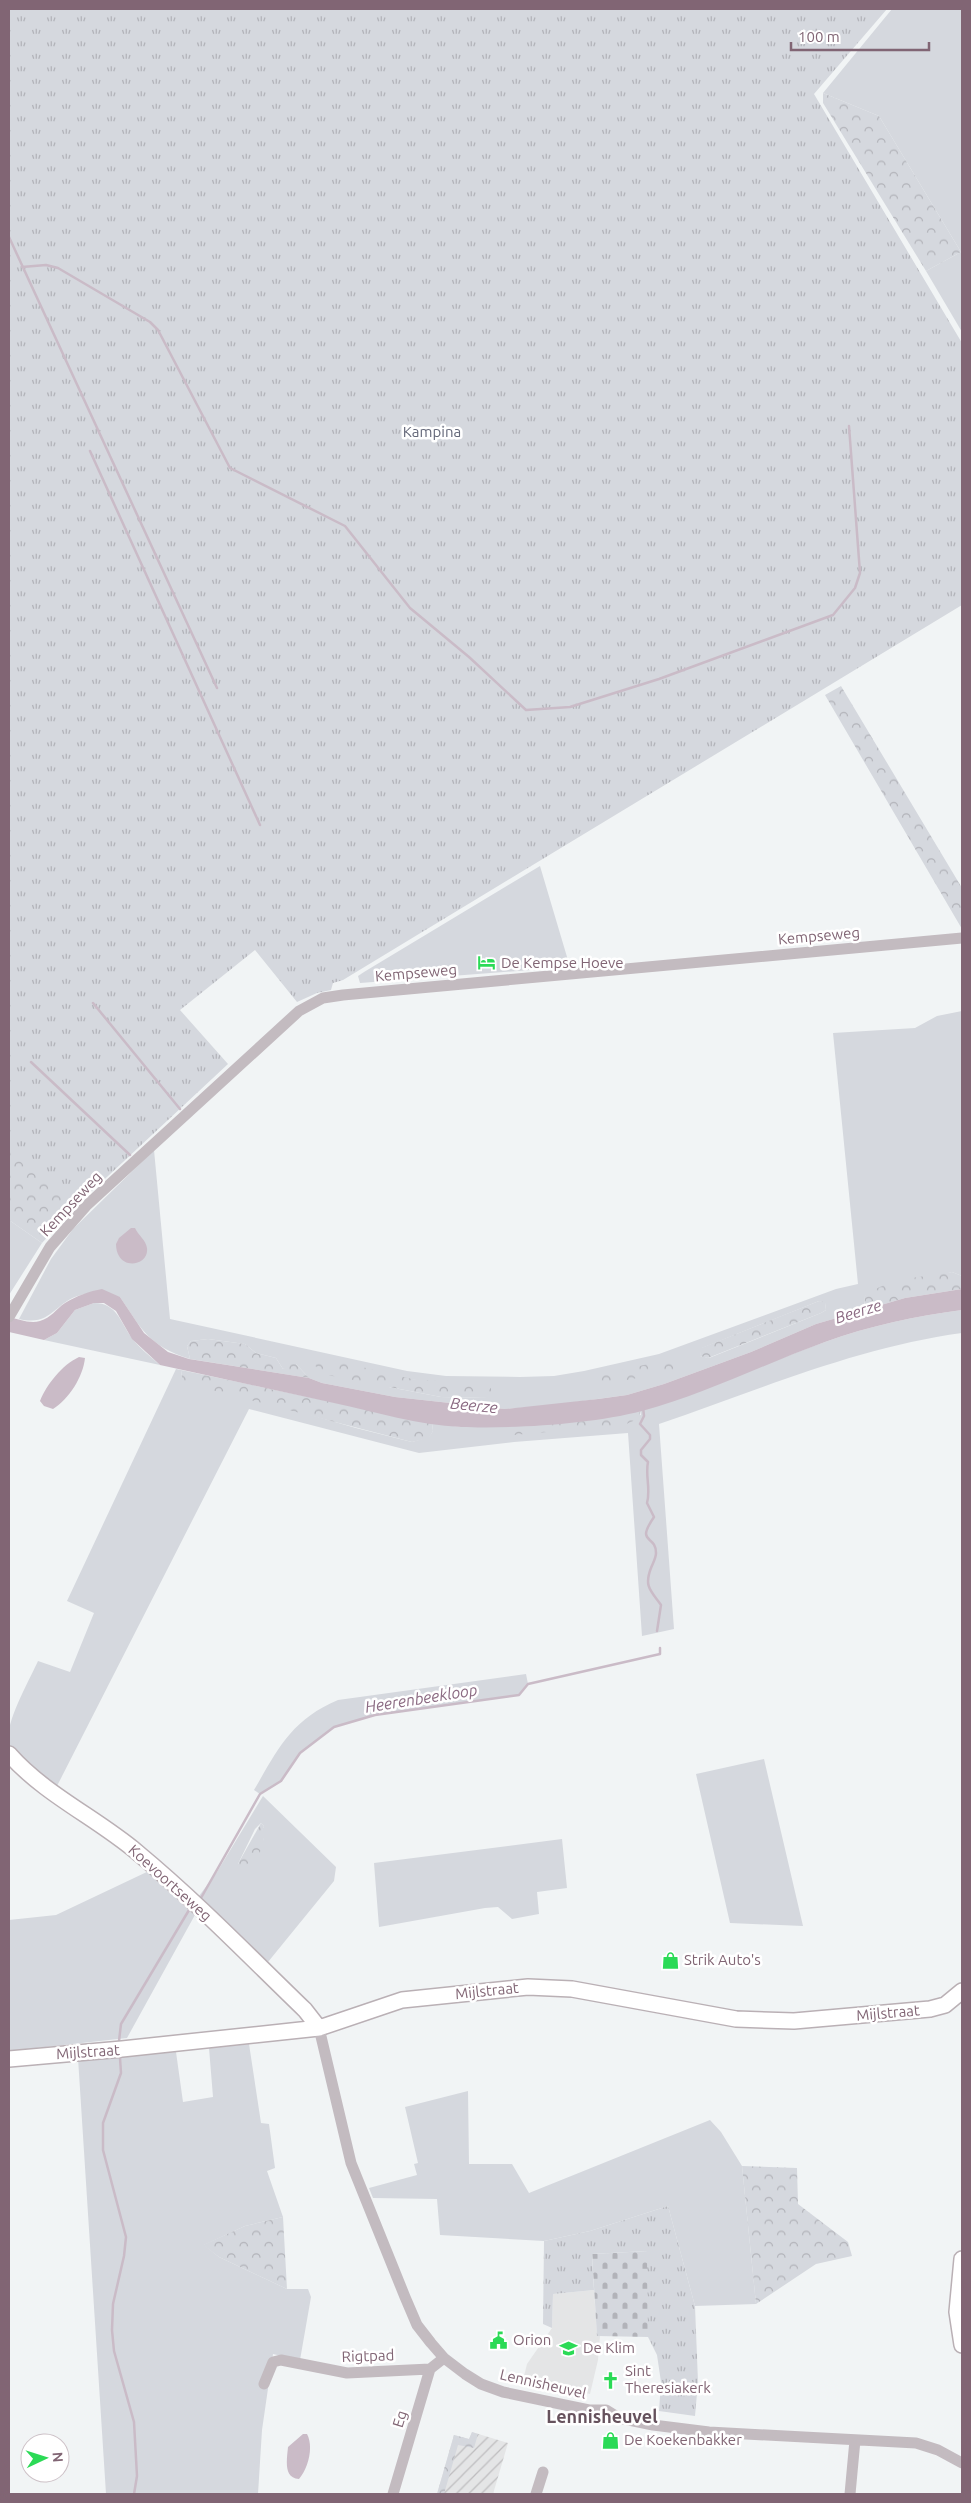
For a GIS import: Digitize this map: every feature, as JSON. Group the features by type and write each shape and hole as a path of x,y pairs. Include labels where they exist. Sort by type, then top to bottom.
{"street":[{"name":"Kempseweg","path":"10,1315 50,1247 86,1206 299,1011 311,1003 343,995 962,938"},
{"name":"Koevoortseweg","path":"9,1754 33,1778 128,1844 152,1865 305,2010 319,2028"},
{"name":"Mijlstraat","path":"9,2059 319,2028 402,2000 528,1987 572,1990 736,2019 777,2021 930,2009 945,2004 961,1995"},
{"name":"Lennisheuvel","path":"319,2028 351,2163 418,2325 444,2358 465,2374 495,2389 589,2410 606,2410 619,2418 653,2425 708,2432 916,2443 938,2450 962,2463"},
{"path":"962,2259 957,2312 962,2345"},
{"path":"430,2369 444,2358"},
{"name":"Rigtpad","path":"264,2384 272,2362 281,2360 347,2374 430,2369"},
{"name":"Eg","path":"393,2494 430,2369"},
{"path":"850,2494 855,2440"},
{"path":"536,2494 543,2472"}],"shaded area":[{"path":"131,1228 135,1228 147,1248 144,1258 136,1263 122,1260 116,1244 119,1238"},
{"path":"102,1289 120,1297 144,1333 168,1352 189,1359 309,1378 322,1383 395,1397 505,1409 627,1395 664,1384 751,1352 816,1324 905,1298 962,1289 962,1310 927,1315 858,1331 689,1396 622,1416 552,1425 461,1427 413,1421 160,1365 132,1339 116,1311 104,1303 94,1303 75,1310 57,1333 44,1340 9,1332 9,1317 28,1322 40,1321 74,1298"},
{"path":"79,1357 85,1358 84,1365 70,1393 53,1409 44,1406 40,1401 51,1382 61,1370"},
{"name":"De Klim","path":"594,2290 597,2335 600,2336 598,2360 590,2394 523,2380 527,2364 552,2328 553,2294"},
{"path":"472,2432 508,2443 493,2494 437,2494 454,2435 469,2439"},
{"path":"303,2434 307,2434 310,2451 307,2464 299,2479 294,2478 288,2472 287,2457 288,2447"}],"green space":[{"name":"Kampina","path":"9,9 887,9 814,94 962,343 962,605 343,980 333,983 331,990 317,993 297,1002 255,950 180,1010 228,1064 78,1204 9,1151"},
{"path":"892,9 962,9 962,332 926,271 961,252 879,116 823,93"},
{"path":"823,93 879,116 961,252 926,271 823,103"},
{"path":"841,686 962,888 962,929 825,695"},
{"path":"540,866 570,967 360,983 358,976 364,972"},
{"path":"962,1011 962,1276 952,1272 865,1296 864,1310 816,1324 751,1352 664,1384 627,1395 546,1406 505,1409 395,1397 322,1383 309,1378 296,1364 283,1369 276,1358 256,1353 245,1344 208,1339 191,1341 187,1346 190,1359 165,1348 148,1335 134,1319 120,1297 85,1294 72,1298 39,1320 19,1319 51,1259 73,1229 154,1150 170,1319 407,1371 446,1376 554,1376 659,1354 836,1289 858,1284 833,1033 915,1028 937,1016","holes":["819,1301 825,1303 826,1310 821,1313 709,1358 700,1356 702,1348","412,1379 488,1398 441,1397 389,1387"]},
{"path":"9,1139 86,1195 42,1243 9,1220"},
{"path":"9,1220 42,1243 9,1295"},
{"path":"952,1272 962,1276 962,1289 905,1298 864,1310 865,1296 884,1285 906,1279"},
{"path":"819,1301 825,1302 826,1310 821,1313 708,1358 700,1356 701,1348"},
{"path":"94,1303 108,1306 113,1310 135,1342 160,1365 44,1340 57,1333 75,1310"},
{"path":"962,1310 962,1333 885,1348 847,1359 659,1424 674,1629 642,1636 628,1433 514,1442 419,1453 249,1409 57,1786 23,1762 12,1750 8,1735 10,1725 24,1689 38,1661 70,1672 94,1613 67,1601 176,1369 181,1370 182,1378 356,1428 412,1442 429,1437 433,1431 432,1423 460,1427 500,1427 500,1433 641,1415 640,1411 842,1336 893,1322"},
{"path":"208,1339 245,1344 256,1353 276,1358 283,1369 290,1364 296,1364 309,1378 190,1359 187,1346 191,1341"},
{"path":"320,1357 412,1379 488,1385 491,1388 491,1394 488,1398 441,1397 317,1373 315,1362"},
{"path":"674,1358 679,1361 680,1367 677,1370 597,1386 593,1385 596,1376"},
{"path":"181,1370 432,1423 433,1431 429,1438 412,1442 185,1383"},
{"path":"640,1411 640,1418 624,1425 503,1436 500,1433 500,1427 584,1421"},
{"path":"526,1674 528,1684 519,1695 375,1715 334,1727 300,1753 281,1781 260,1794 254,1790 287,1737 297,1726 322,1708 338,1700"},
{"path":"764,1759 803,1926 730,1923 696,1774"},
{"path":"263,1796 336,1867 334,1881 268,1962 199,1896 217,1872","holes":["261,1823 264,1826 261,1833 264,1840 238,1864 255,1829"]},
{"path":"261,1823 264,1826 262,1849 241,1869 239,1868 239,1862"},
{"path":"562,1839 567,1888 537,1892 539,1914 512,1919 498,1907 485,1908 379,1927 374,1863"},
{"path":"151,1870 196,1913 127,2038 9,2051 9,1920 56,1915"},
{"path":"249,2044 261,2123 269,2124 275,2168 267,2171 283,2217 245,2226 204,2245 219,2257 287,2289 308,2289 311,2297 300,2360 273,2354 262,2430 258,2494 106,2494 78,2058 176,2052 183,2102 213,2097 209,2048"},
{"path":"468,2091 469,2164 512,2164 529,2193 710,2120 721,2132 742,2166 756,2304 695,2306 668,2206 590,2231 544,2241 440,2235 437,2199 373,2198 369,2188 417,2175 414,2164 418,2163 405,2107"},
{"path":"742,2166 797,2168 798,2204 848,2242 852,2256 816,2264 756,2304"},
{"path":"668,2206 695,2306 698,2382 695,2416 659,2411 661,2382 657,2355 648,2337 647,2251 592,2254 594,2290 553,2294 552,2328 543,2324 544,2241 590,2231"},
{"path":"283,2217 287,2289 219,2257 203,2245 245,2226"},
{"path":"648,2251 648,2337 597,2336 592,2254"},
{"path":"472,2432 478,2434 474,2448 458,2445 444,2494 437,2494 454,2435 469,2439"}],"waterway":[{"path":"9,237 217,688"},
{"path":"22,267 46,265 58,268 150,322 158,330 230,468 345,526 410,608 469,657 526,710 570,707 659,679 833,615 855,588 860,573 849,426"},
{"path":"90,451 260,825"},
{"path":"93,1003 180,1109"},
{"path":"31,1062 130,1155"},
{"name":"Heerenbeekloop","path":"643,1407 644,1416 640,1424 650,1435 650,1439 641,1450 641,1455 648,1462 647,1503 654,1517 646,1532 646,1536 653,1543 656,1553 649,1574 648,1584 661,1605 657,1631"},
{"name":"Heerenbeekloop","path":"201,1898 260,1794 281,1781 300,1753 334,1727 375,1715 519,1695 528,1684 660,1654 660,1648"},
{"name":"Heerenbeekloop","path":"119,2041 121,2024 189,1910"},
{"name":"Heerenbeekloop","path":"120,2058 121,2073 103,2123 103,2150 126,2237 124,2256 113,2304 112,2330 114,2351 134,2422 137,2476 134,2494"}],"place":[{"name":"De Kempse Hoeve","path":"487,963"},
{"name":"Strik Auto's","path":"670,1960"},
{"name":"Orion","path":"499,2340"},
{"name":"De Klim","path":"569,2348"},
{"name":"Sint Theresiakerk","path":"611,2380"},
{"name":"De Koekenbakker","path":"610,2440"}],"district":[{"name":"Lennisheuvel","path":"602,2417"}],"water label":[{"name":"Beerze","path":"858,1311"},
{"name":"Beerze","path":"474,1405"}]}
